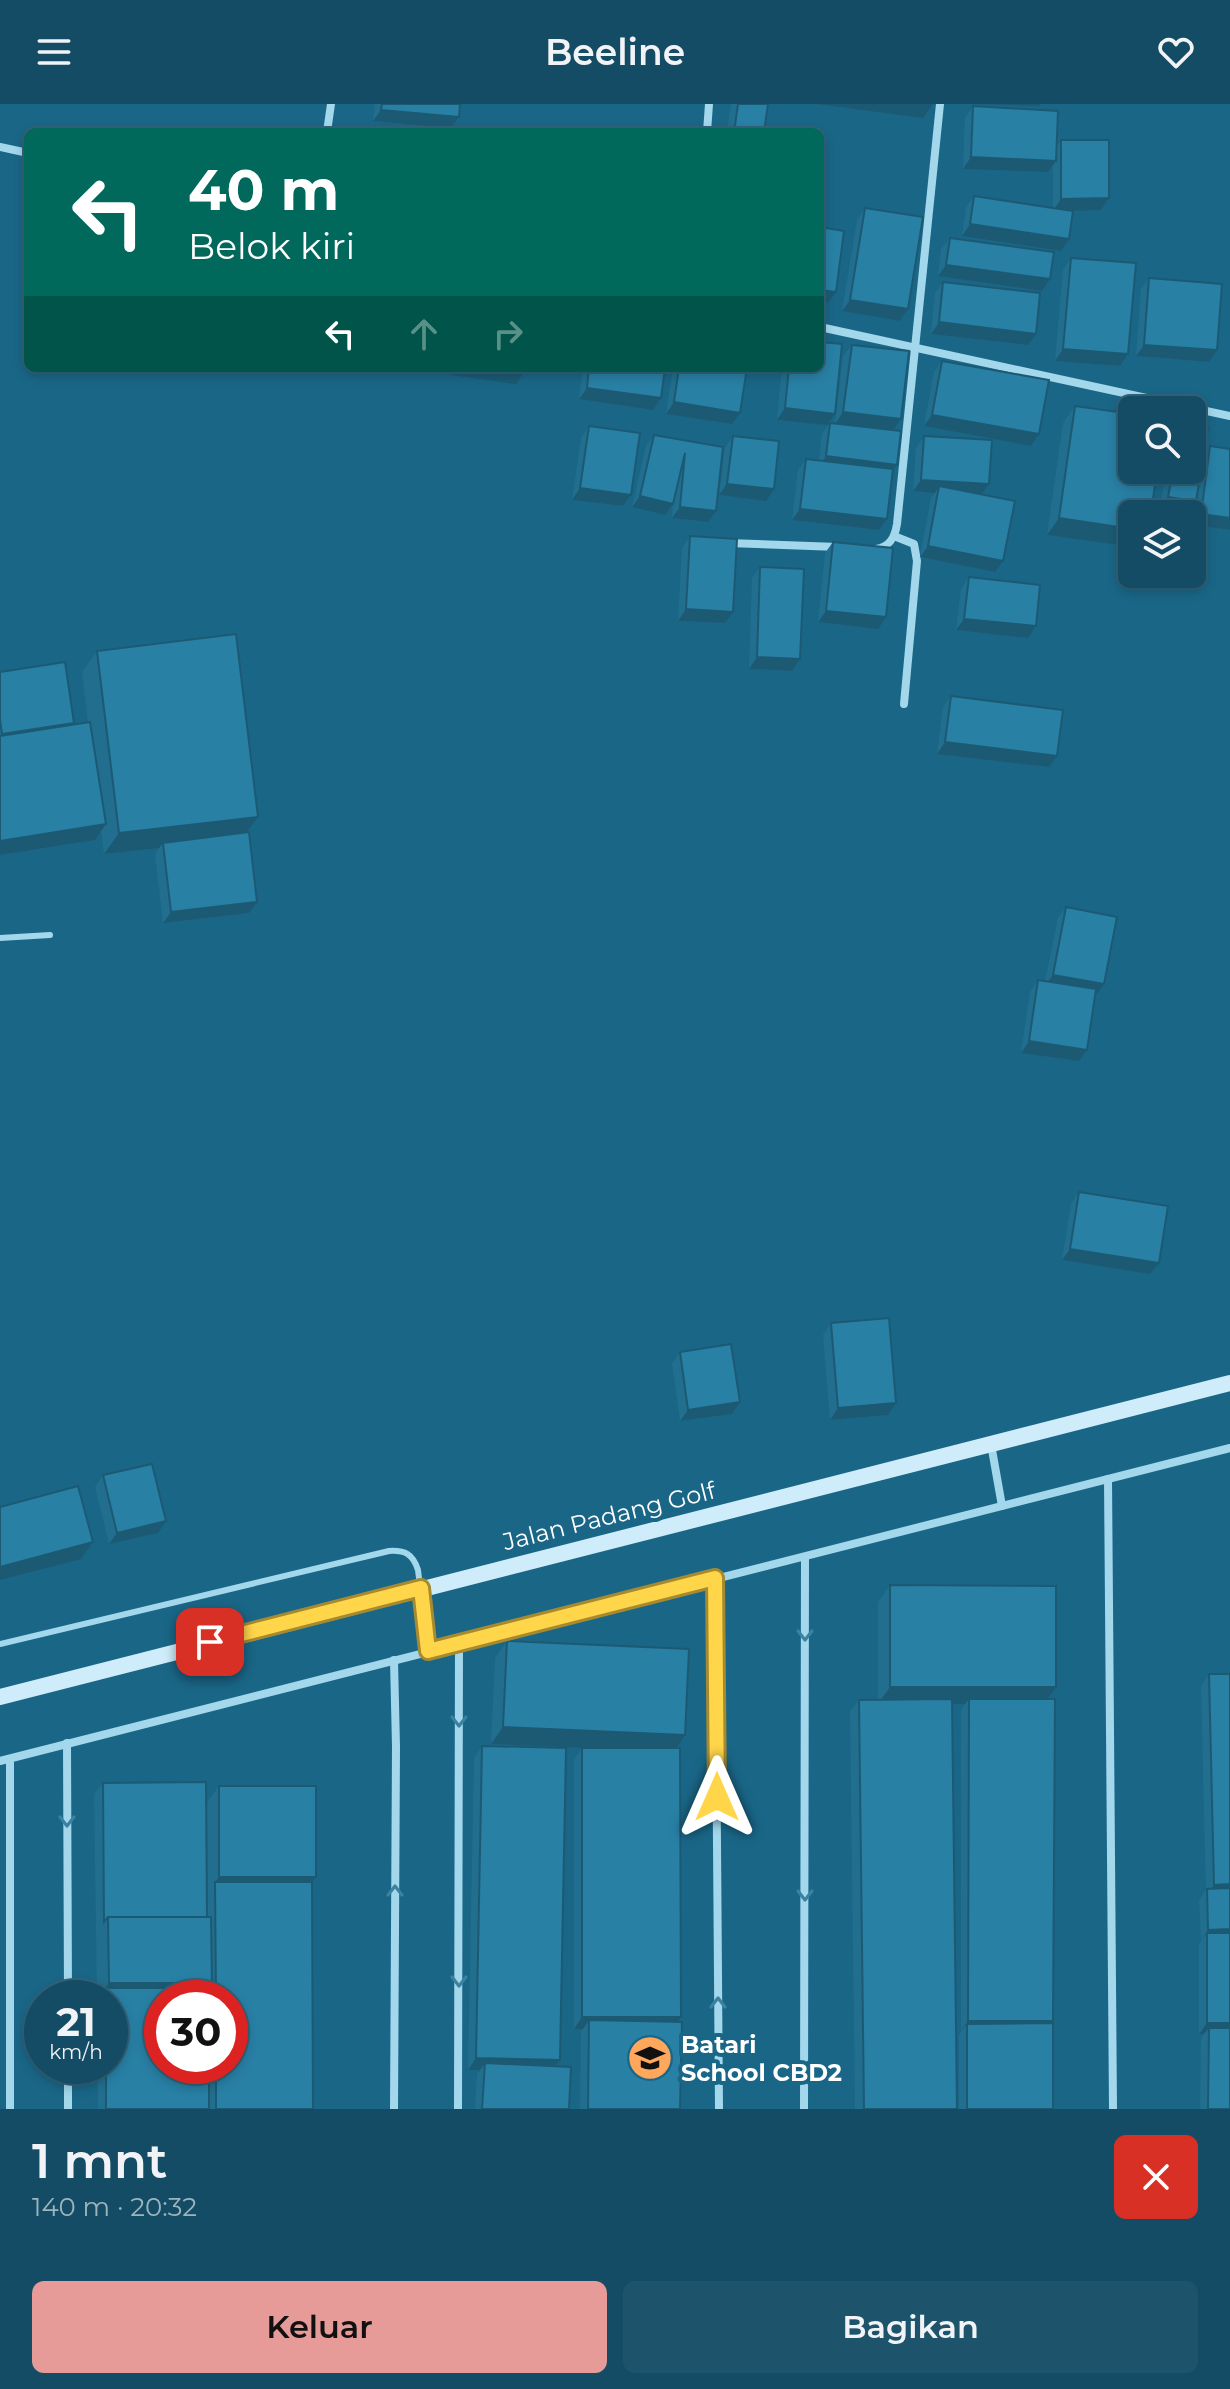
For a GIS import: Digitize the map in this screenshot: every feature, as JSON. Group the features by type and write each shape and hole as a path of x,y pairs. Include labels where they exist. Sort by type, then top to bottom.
{"street":[{"path":"328,128 331,104"},
{"path":"707,128 709,104"},
{"path":"863,548 884,548 894,536 940,104"},
{"path":"0,147 24,152"},
{"path":"824,328 1230,416"},
{"path":"894,536 914,544 917,561 904,704"},
{"path":"711,542 847,548"},
{"name":"Jalan Padang Golf","path":"0,1697 1230,1383"},
{"path":"991,1443 1002,1506"},
{"path":"0,1761 1230,1448"},
{"path":"1108,1479 1113,2109"},
{"path":"804,2109 805,1557"},
{"path":"715,1578 719,2109"},
{"path":"458,2109 459,1643"},
{"path":"394,1660 394,2109"},
{"path":"67,1743 68,1980"},
{"path":"10,1759 10,2109"},
{"path":"68,2084 68,2109"}],"lane":[{"path":"0,938 50,935"},
{"path":"0,1644 402,1550 415,1560 428,1651"}],"building":[{"path":"382,104 460,104 459,117 381,110"},
{"path":"738,104 768,104 765,128 735,128"},
{"path":"973,106 1058,111 1056,161 971,157"},
{"path":"1061,140 1109,140 1109,198 1061,199"},
{"path":"974,196 1073,211 1069,239 970,224"},
{"path":"865,208 923,217 908,309 850,300"},
{"path":"824,228 844,231 836,292 824,290"},
{"path":"950,238 1054,252 1050,279 946,265"},
{"path":"1071,258 1136,263 1128,354 1063,349"},
{"path":"1149,278 1222,284 1217,350 1144,345"},
{"path":"943,282 1040,293 1036,334 939,322"},
{"path":"824,342 842,344 835,414 785,408 789,372 824,372"},
{"path":"852,345 909,351 901,419 843,412"},
{"path":"942,361 1049,380 1039,434 932,415"},
{"path":"589,372 664,372 661,398 587,388"},
{"path":"678,372 746,372 740,413 674,402"},
{"path":"1075,406 1118,412 1118,484 1155,484 1153,500 1118,500 1118,527 1059,518"},
{"path":"830,423 901,431 897,465 826,456"},
{"path":"589,426 640,433 631,495 580,488"},
{"path":"654,435 723,447 716,511 680,507 685,453 673,504 640,496"},
{"path":"733,436 779,441 774,489 727,484"},
{"path":"924,436 992,440 989,484 921,480"},
{"path":"1210,446 1230,449 1230,518 1206,515 1206,500 1203,500"},
{"path":"806,459 893,469 887,519 800,509"},
{"path":"1170,484 1199,484 1196,500 1168,497"},
{"path":"939,486 1015,501 1003,561 928,546"},
{"path":"690,536 737,539 733,612 686,609"},
{"path":"833,542 893,548 886,617 826,611"},
{"path":"760,567 804,569 800,659 757,657"},
{"path":"969,577 1040,585 1036,626 964,619"},
{"path":"236,634 258,817 119,833 97,651"},
{"path":"65,662 74,723 2,734 0,672"},
{"path":"951,696 1063,710 1057,756 945,742"},
{"path":"90,722 106,824 0,841 0,736"},
{"path":"249,832 257,902 171,912 163,843"},
{"path":"1066,907 1117,917 1104,984 1053,975"},
{"path":"1038,980 1096,989 1087,1050 1029,1041"},
{"path":"1079,1192 1168,1206 1159,1263 1070,1249"},
{"path":"889,1318 896,1403 838,1408 831,1323"},
{"path":"731,1344 740,1402 688,1410 680,1352"},
{"path":"152,1464 166,1521 117,1533 103,1475"},
{"path":"78,1486 93,1542 0,1567 0,1507"},
{"path":"890,1585 1056,1586 1056,1687 890,1687"},
{"path":"507,1641 689,1649 685,1735 503,1727"},
{"path":"1209,1674 1230,1674 1230,1884 1214,1885"},
{"path":"952,1699 957,2109 864,2109 859,1700"},
{"path":"969,1699 1055,1699 1053,2021 968,2021"},
{"path":"482,1746 566,1748 560,2060 476,2058"},
{"path":"582,1748 680,1748 681,2017 582,2017"},
{"path":"206,1782 207,1917 108,1917 104,1922 103,1783"},
{"path":"219,1786 316,1786 316,1877 219,1877"},
{"path":"215,1882 312,1882 313,2109 216,2109 216,2084 248,2084 248,1980 216,1980"},
{"path":"1230,1888 1230,1929 1208,1930 1207,1889"},
{"path":"108,1917 211,1917 212,1980 144,1980 144,1983 128,1983 128,1980 109,1980"},
{"path":"1207,1933 1230,1933 1230,2023 1207,2023"},
{"path":"128,1988 144,1988 144,2084 209,2084 209,2109 106,2109 106,2084 128,2084"},
{"path":"589,2020 682,2022 680,2109 588,2109"},
{"path":"1053,2023 1053,2109 967,2109 967,2024"},
{"path":"1209,2028 1230,2028 1230,2109 1208,2109"},
{"path":"485,2063 571,2067 569,2109 482,2109"}],"place":[{"name":"Batari School CBD2","path":"650,2058"}],"route":[{"path":"210,1642 421,1588 428,1651 715,1578 717,1797"}]}
